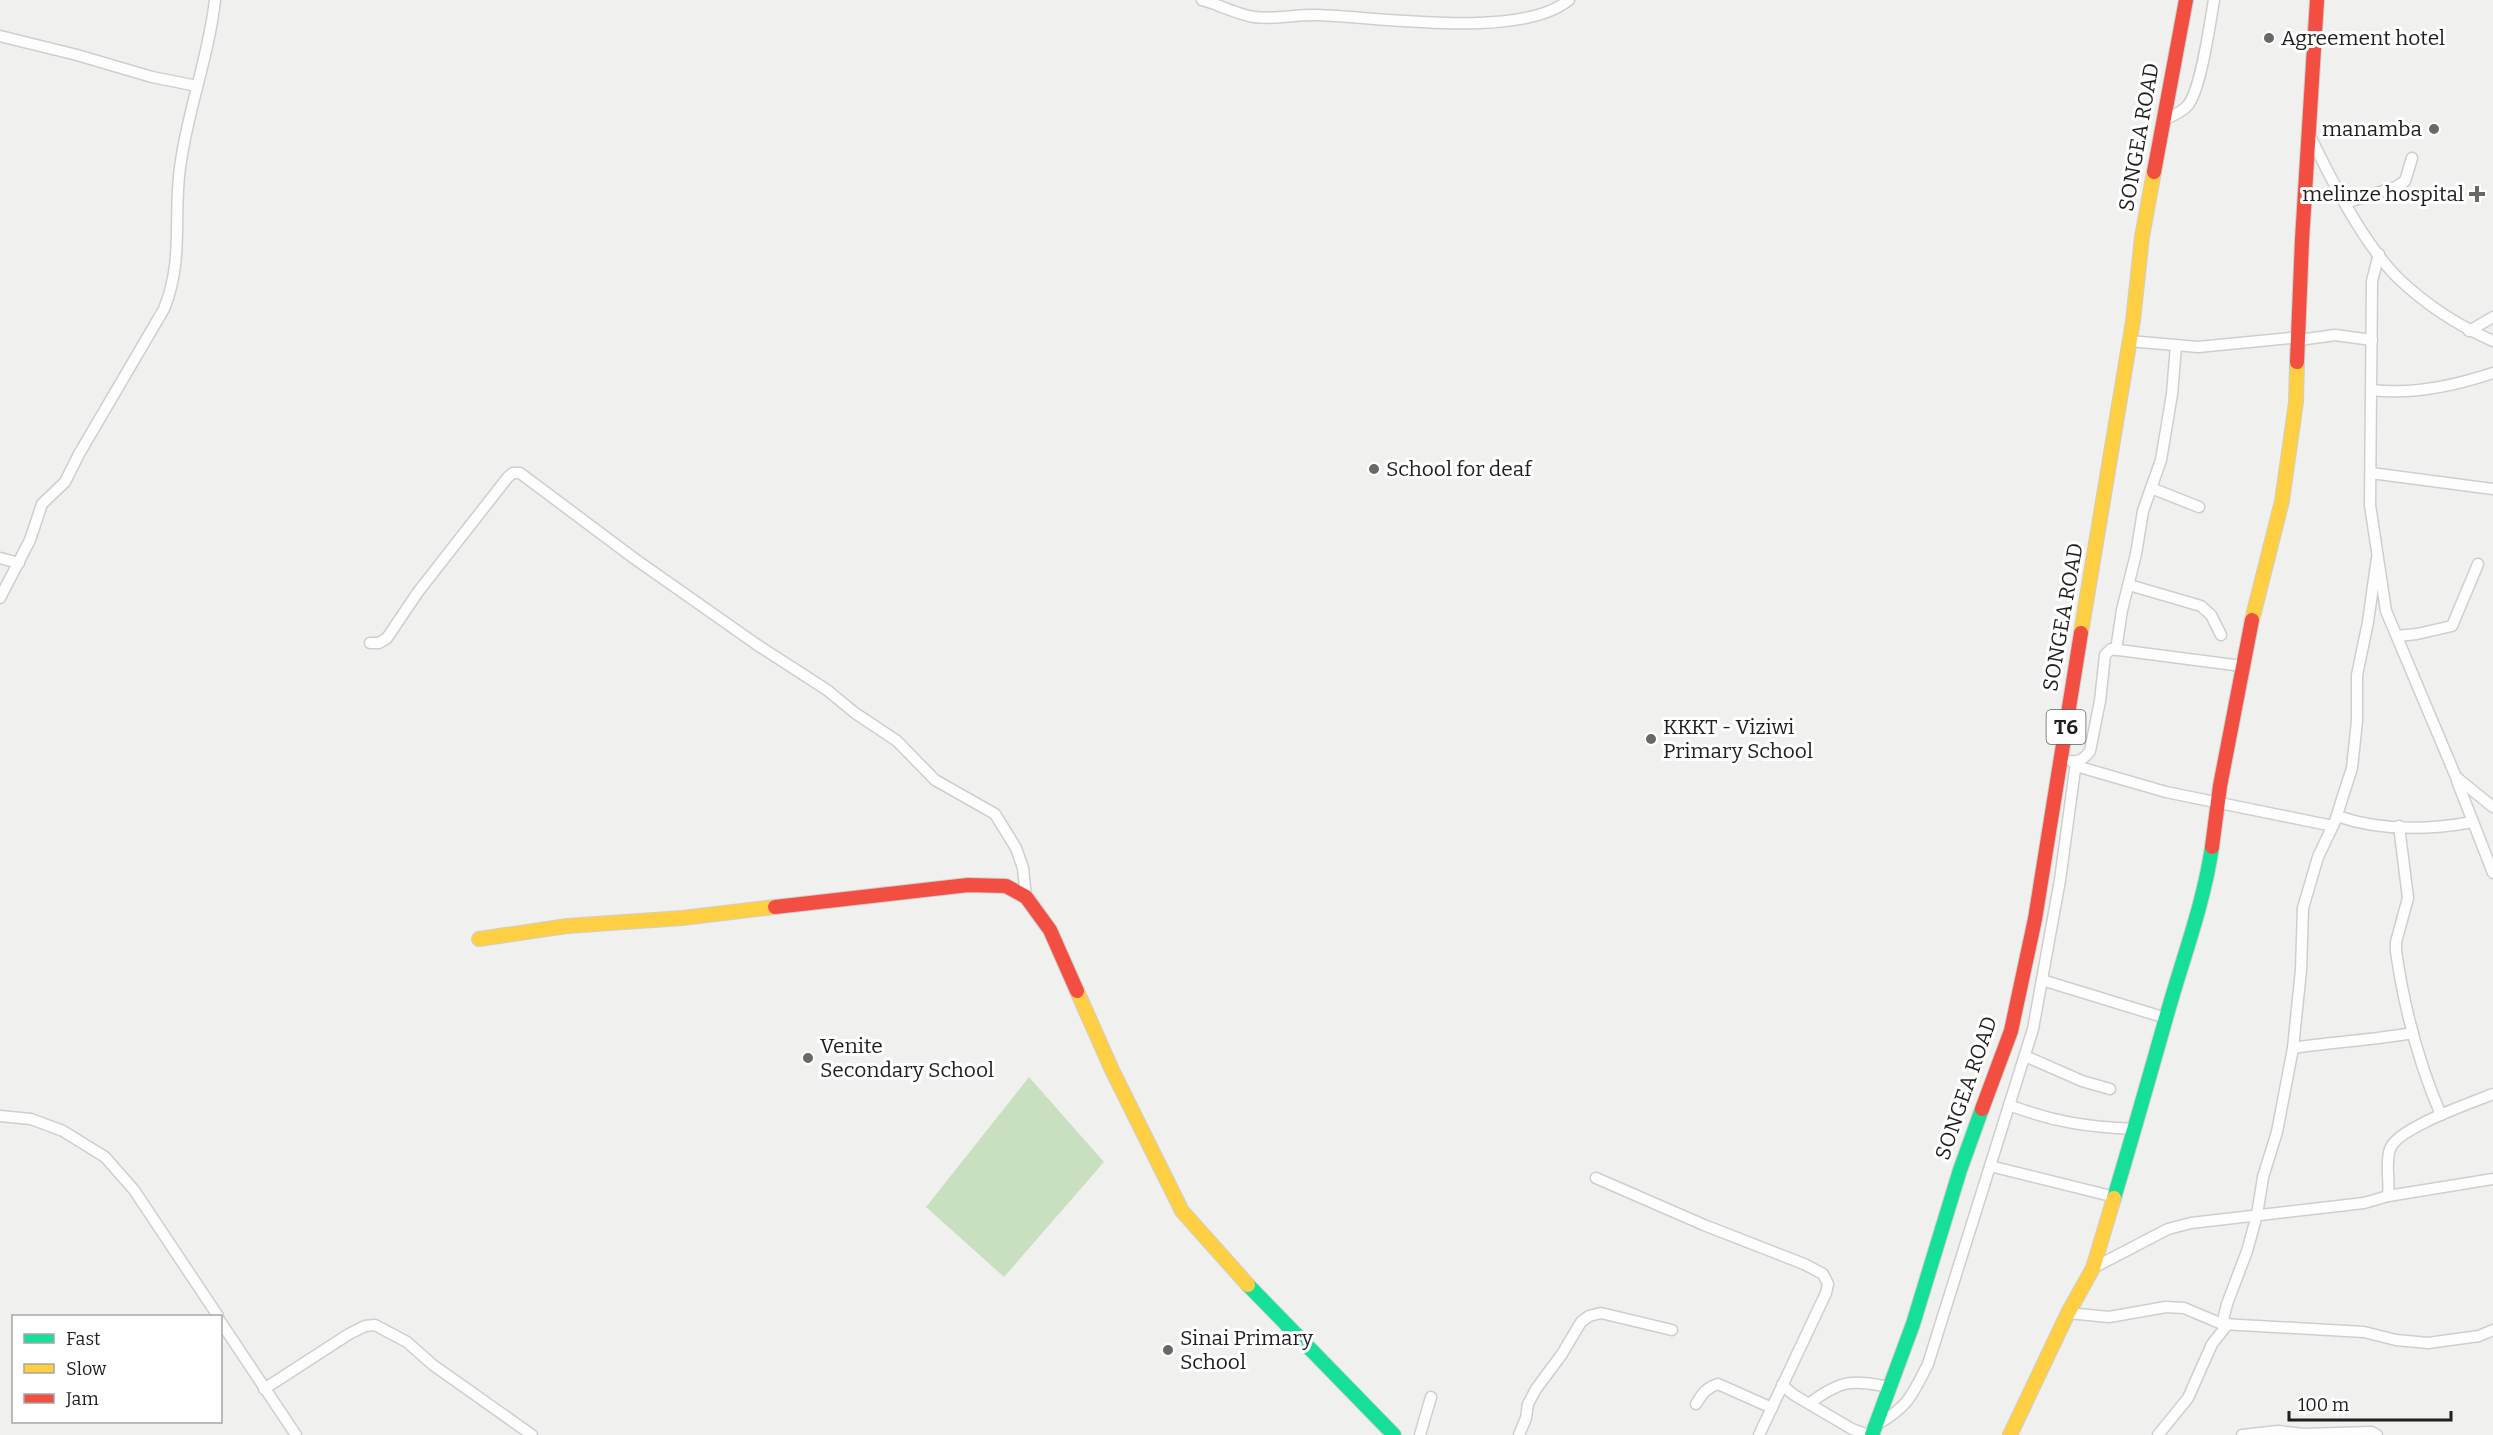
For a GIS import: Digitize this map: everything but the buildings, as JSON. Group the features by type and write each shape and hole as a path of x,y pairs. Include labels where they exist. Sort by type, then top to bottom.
{"main road":[{"name":"SONGEA ROAD","path":"1872,1432 1913,1324 1960,1170 2011,1031 2035,919 2062,761 2070,699 2129,342 2142,237 2186,0"},
{"path":"2010,1435 2068,1313 2093,1268 2199,914 2242,666 2282,501 2296,402 2302,240 2317,0"},
{"path":"479,939 567,926 682,918 968,885 1006,886 1026,897 1055,940 1112,1070 1182,1211 1247,1284 1394,1435"}],"street":[{"path":"0,598 30,540 42,504 68,477 164,309 173,287 177,263 177,194 180,164 206,53 215,0"},
{"path":"1202,0 1227,4 1256,17 1296,14 1466,23 1504,21 1539,15 1569,0"},
{"path":"2162,121 2186,108 2191,102 2202,65 2214,0"},
{"path":"0,36 152,77 197,86"},
{"path":"2309,132 2330,178 2379,254 2398,278 2469,331 2493,341"},
{"path":"2345,202 2396,187 2405,181 2412,158"},
{"path":"2379,254 2372,281 2370,505 2386,611 2456,777 2493,873"},
{"path":"2469,331 2493,317"},
{"path":"2129,342 2198,347 2335,335 2372,340"},
{"path":"2116,650 2143,511 2161,460 2172,394 2175,346"},
{"path":"2372,390 2392,393 2411,392 2465,382 2493,373"},
{"path":"370,643 379,643 387,638 418,592 508,477 513,473 520,473 634,559 756,644 827,690 855,713 897,741 935,780 995,814 1016,848 1023,868 1026,897"},
{"path":"2371,473 2493,489"},
{"path":"2151,488 2199,507"},
{"path":"0,558 19,563"},
{"path":"2158,1435 2188,1398 2212,1344 2225,1324 2227,1304 2247,1251 2257,1215 2263,1177 2277,1132 2293,1048 2301,970 2303,908 2318,857 2335,821 2352,768 2357,721 2357,675 2368,622 2377,558"},
{"path":"2397,636 2452,626 2478,564"},
{"path":"2129,585 2201,606 2211,615 2221,635"},
{"path":"1782,1385 1794,1395 1852,1429 1872,1432 1900,1411 1913,1394 1928,1364 2033,1029 2060,880 2076,764 2090,751 2100,701 2105,655 2111,649 2242,666"},
{"path":"2062,761 2166,792 2219,804 2335,821 2418,829 2473,822"},
{"path":"2456,777 2493,807"},
{"path":"2399,826 2408,898 2396,942 2396,951 2413,1033 2433,1097 2442,1115"},
{"path":"2042,980 2166,1018"},
{"path":"2293,1048 2330,1042 2377,1040 2413,1033"},
{"path":"2025,1056 2110,1089"},
{"path":"2388,1196 2390,1148 2397,1139 2442,1115 2493,1094"},
{"path":"2009,1105 2040,1117 2078,1125 2135,1129"},
{"path":"0,1116 31,1119 63,1131 105,1156 134,1190 217,1315"},
{"path":"1990,1166 2115,1197"},
{"path":"1596,1178 1823,1274 1828,1284 1826,1293 1759,1435"},
{"path":"2093,1268 2168,1229 2191,1223 2364,1203 2388,1196 2493,1179"},
{"path":"2068,1313 2109,1317 2166,1307 2184,1308 2225,1324 2364,1332 2396,1340 2428,1343 2479,1336 2493,1330"},
{"path":"1519,1435 1526,1418 1527,1404 1581,1322 1589,1316 1600,1312 1672,1330"},
{"path":"222,1324 296,1435"},
{"path":"264,1389 349,1334 365,1326 375,1325 407,1342 433,1365 532,1435"},
{"path":"1810,1403 1834,1386 1851,1382 1890,1387"},
{"path":"1696,1404 1703,1393 1711,1386 1718,1384 1772,1408"},
{"path":"1420,1435 1431,1397"},
{"path":"2242,1435 2278,1431 2304,1434 2373,1434"}],"green space":[{"path":"1029,1077 1104,1162 1004,1277 926,1207"}],"traffic: fast":[{"path":"2114,1198 2198,912 2212,847"},
{"path":"1872,1435 1913,1324 1960,1170 1982,1109"},
{"path":"1248,1285 1394,1435"}],"traffic: slow":[{"path":"2081,633 2133,321 2142,237 2154,172"},
{"path":"2252,620 2282,501 2296,402 2297,362"},
{"path":"479,939 567,926 682,918 775,907"},
{"path":"1077,991 1112,1070 1182,1211 1248,1285"},
{"path":"2010,1435 2068,1313 2093,1268 2114,1198"}],"traffic: jam":[{"path":"2154,172 2186,0"},
{"path":"2297,362 2317,0"},
{"path":"2212,847 2220,786 2252,620"},
{"path":"1982,1109 2011,1031 2035,919 2081,633"},
{"path":"775,907 968,885 1006,886 1026,897 1050,930 1077,991"}],"place":[{"name":"Agreement hotel","path":"2269,38"},
{"name":"manamba","path":"2434,129"},
{"name":"melinze hospital","path":"2477,194"},
{"name":"School for deaf","path":"1374,469"},
{"name":"KKKT - Viziwi Primary School","path":"1651,739"},
{"name":"Venite Secondary School","path":"808,1058"},
{"name":"Sinai Primary School","path":"1168,1350"}]}
